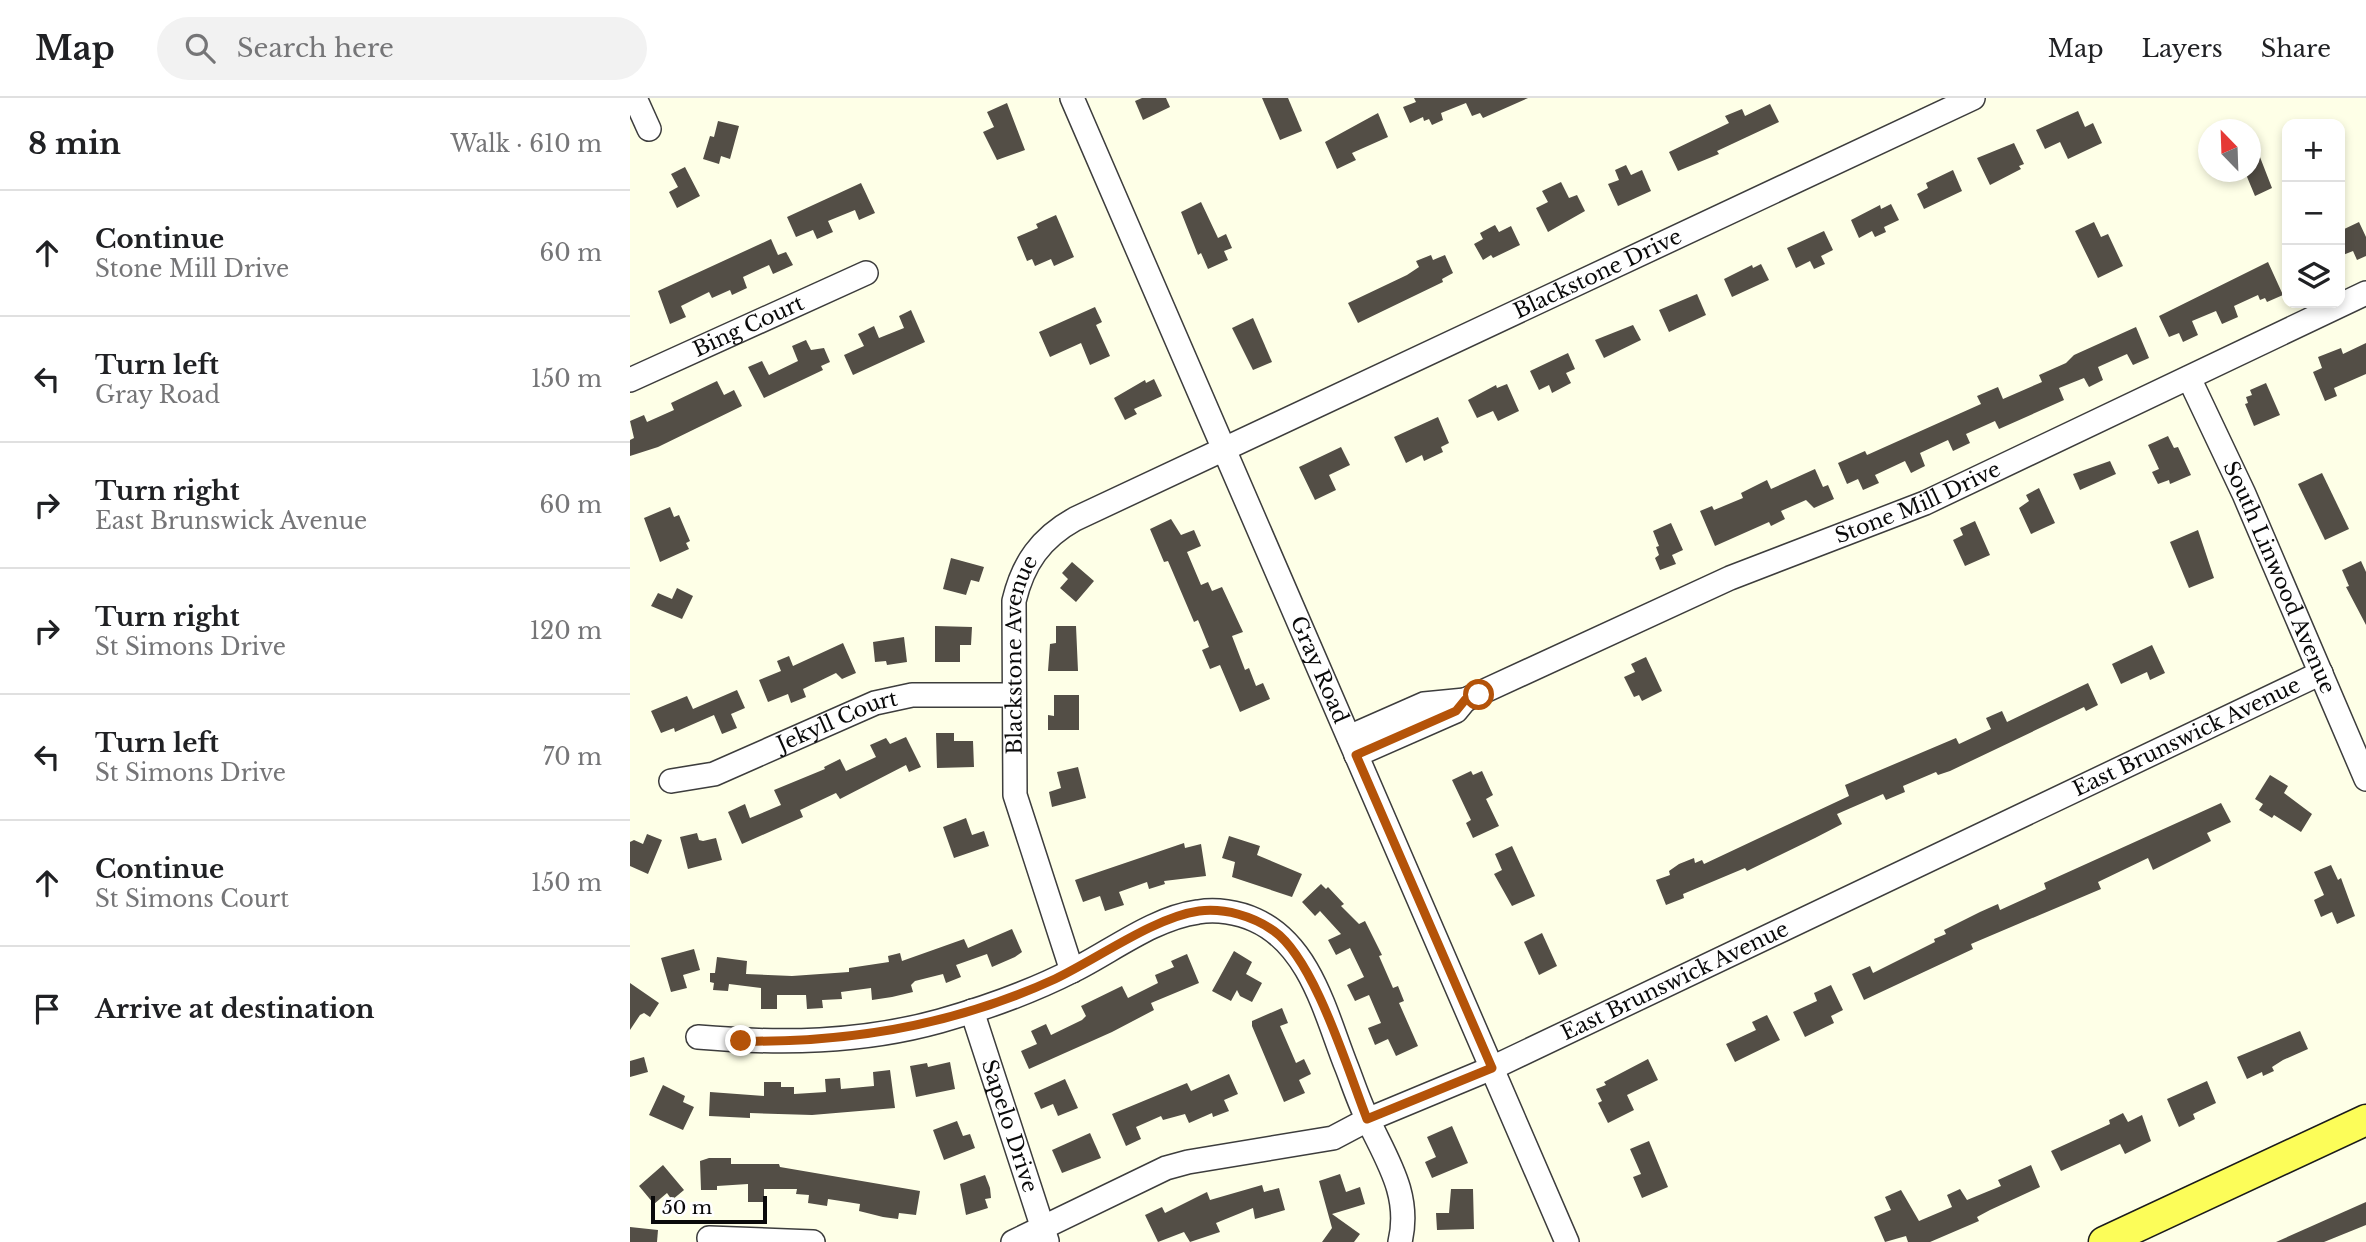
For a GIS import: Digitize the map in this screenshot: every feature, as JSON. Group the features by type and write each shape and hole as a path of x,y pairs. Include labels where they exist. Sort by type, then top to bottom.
{"main road":[{"path":"2104,1242 2366,1120"}],"street":[{"path":"635,98 649,129"},
{"name":"Gray Road","path":"1072,98 1567,1242"},
{"name":"Blackstone Drive","path":"1224,449 1973,98"},
{"name":"Bing Court","path":"630,380 866,273"},
{"name":"Stone Mill Drive","path":"1352,746 1456,711 1465,700 1730,578 1925,503 2366,293"},
{"name":"South Linwood Avenue","path":"2189,378 2244,494 2366,779"},
{"name":"Blackstone Avenue","path":"1072,971 1015,795 1014,601 1018,580 1041,544 1056,530 1224,449"},
{"name":"East Brunswick Avenue","path":"1013,1242 1044,1236 1166,1168 1333,1138 1367,1119 1492,1068 2321,673"},
{"name":"Jekyll Court","path":"671,781 714,774 876,703 912,695 1013,695"},
{"path":"698,1037 790,1042 897,1031 972,1011 1072,971 1184,915 1212,911 1255,920 1285,940 1303,962 1367,1119 1399,1187 1403,1215 1400,1242"},
{"name":"Sapelo Drive","path":"972,1011 1044,1236"},
{"path":"709,1238 813,1242"}],"building":[{"path":"1142,98 1166,98 1170,107 1143,120 1135,101"},
{"path":"1262,98 1288,98 1302,131 1280,140"},
{"path":"1414,98 1528,98 1483,118 1480,113 1472,116 1466,103 1441,113 1443,120 1432,125 1429,119 1424,121 1423,117 1410,123 1403,107 1416,102"},
{"path":"1007,103 1025,150 997,160 983,132 994,127 987,112"},
{"path":"1770,104 1779,122 1717,151 1719,154 1678,171 1669,152 1729,123 1725,116 1742,109 1745,116"},
{"path":"2078,111 2085,127 2093,123 2102,143 2068,159 2060,142 2045,149 2036,130"},
{"path":"1378,113 1388,137 1352,153 1356,160 1337,169 1325,142"},
{"path":"718,121 739,126 730,159 721,156 719,164 703,159 710,136 714,137"},
{"path":"2014,143 2024,164 2019,166 2021,169 1990,185 1977,158"},
{"path":"2261,160 2272,188 2255,196 2249,182 2261,182"},
{"path":"1626,165 1631,175 1642,170 1651,191 1618,206 1608,184 1619,180 1615,170"},
{"path":"685,167 700,196 677,208 669,192 678,187 671,174"},
{"path":"1953,170 1962,191 1924,209 1917,194 1928,188 1926,183"},
{"path":"1561,182 1569,198 1577,195 1585,211 1548,232 1536,208 1548,202 1542,191"},
{"path":"861,183 875,213 859,220 855,210 828,221 833,232 817,239 813,230 796,237 787,217"},
{"path":"1201,202 1218,238 1226,234 1232,248 1224,251 1228,260 1208,269 1201,253 1198,255 1181,212"},
{"path":"1891,204 1899,220 1884,227 1886,232 1875,237 1872,231 1859,238 1851,220 1880,205 1881,209"},
{"path":"1056,215 1074,257 1054,266 1051,259 1035,266 1032,259 1027,261 1017,237 1038,228 1036,224"},
{"path":"2094,222 2101,237 2108,234 2123,266 2098,278 2075,231"},
{"path":"2359,222 2366,237 2366,256 2357,260 2353,251 2345,254 2345,229"},
{"path":"1495,225 1499,232 1511,226 1520,245 1483,260 1474,244 1483,239 1480,233"},
{"path":"1824,231 1833,250 1821,256 1825,264 1814,269 1810,261 1796,268 1787,248"},
{"path":"771,239 778,255 786,252 793,265 773,274 769,265 743,277 747,288 732,295 730,290 712,298 709,292 681,306 686,317 670,324 658,291"},
{"path":"1431,255 1433,260 1445,255 1453,273 1442,279 1443,282 1358,323 1348,303 1407,275 1419,267 1416,261"},
{"path":"2268,262 2282,293 2282,295 2267,302 2265,298 2260,300 2258,295 2234,306 2238,317 2222,324 2216,311 2192,321 2198,335 2183,342 2179,333 2169,337 2159,316"},
{"path":"1761,264 1769,280 1732,297 1724,279 1752,265 1753,268"},
{"path":"1697,294 1706,315 1669,332 1659,310"},
{"path":"1095,307 1102,322 1096,325 1110,356 1090,365 1081,343 1050,357 1039,332"},
{"path":"911,310 925,342 853,375 844,355 864,346 858,334 874,326 879,338 904,328 899,316"},
{"path":"1253,318 1272,362 1253,370 1232,328"},
{"path":"1633,325 1641,340 1604,358 1595,340"},
{"path":"2136,327 2149,358 2133,365 2127,354 2098,367 2103,380 2089,387 2084,378 2059,388 2064,400 1999,429 1995,421 1966,434 1970,443 1953,451 1948,440 1920,453 1925,466 1911,473 1905,461 1875,475 1879,483 1863,490 1858,479 1847,484 1838,463 1865,451 1867,455 1981,404 1977,396 1998,387 2003,399 2042,382 2039,375 2066,363 2074,355"},
{"path":"806,340 811,350 824,348 830,362 821,366 823,370 764,398 748,367 762,361 769,375 798,361 792,346"},
{"path":"2366,343 2366,374 2334,388 2337,396 2325,401 2313,372 2322,368 2318,357 2341,348 2343,354"},
{"path":"1568,353 1575,369 1566,373 1571,383 1552,393 1549,385 1539,390 1530,371"},
{"path":"1154,379 1162,396 1134,409 1137,414 1125,420 1114,398 1145,380 1146,383"},
{"path":"717,381 724,395 734,390 742,406 658,447 630,456 630,440 634,438 630,421 644,415 647,422 674,410 671,403"},
{"path":"2266,383 2280,415 2254,426 2245,404 2248,403 2246,397 2252,395 2250,390"},
{"path":"1507,384 1519,411 1498,421 1493,411 1477,418 1468,400 1496,385 1497,388"},
{"path":"1438,417 1449,443 1441,447 1443,452 1424,461 1422,455 1406,463 1394,437"},
{"path":"2168,436 2174,448 2178,447 2191,475 2170,484 2169,480 2158,484 2152,472 2159,469 2148,445"},
{"path":"1341,447 1350,465 1329,475 1336,490 1315,500 1299,467"},
{"path":"2110,461 2116,474 2080,490 2073,474"},
{"path":"1815,469 1823,487 1828,485 1834,499 1814,508 1806,500 1781,511 1785,519 1771,526 1769,522 1715,546 1700,511 1712,506 1714,510 1743,498 1741,493 1767,480 1771,489"},
{"path":"2322,473 2349,529 2325,540 2298,484"},
{"path":"2039,488 2055,523 2031,534 2019,508 2029,501 2026,495"},
{"path":"670,507 674,517 679,515 690,541 686,543 689,549 660,562 644,518"},
{"path":"1171,519 1181,535 1194,530 1201,546 1187,552 1201,585 1208,582 1212,591 1222,587 1243,632 1232,636 1245,670 1249,668 1256,686 1263,683 1270,699 1240,712 1220,665 1210,669 1202,650 1209,647 1198,620 1194,622 1168,561 1164,562 1150,529"},
{"path":"1975,521 1990,555 1965,566 1953,540 1963,535 1960,528"},
{"path":"1671,523 1683,550 1672,555 1676,564 1660,570 1655,558 1659,555 1656,547 1659,546 1653,531"},
{"path":"2198,530 2214,578 2189,588 2170,542"},
{"path":"951,558 984,567 979,582 971,580 966,595 943,589"},
{"path":"2361,561 2366,572 2366,625 2346,587 2349,586 2342,570"},
{"path":"1072,562 1094,581 1076,602 1060,588 1068,579 1062,573"},
{"path":"677,588 693,596 682,619 651,606 658,593 672,599"},
{"path":"935,626 972,627 971,645 960,645 960,662 935,662"},
{"path":"1056,626 1076,626 1078,671 1048,671 1050,644 1056,643"},
{"path":"904,637 907,662 887,665 886,661 875,662 873,642"},
{"path":"843,643 856,673 842,679 836,673 803,689 806,697 791,703 788,694 768,702 759,680 781,671 777,661 789,656 793,666"},
{"path":"2152,645 2165,673 2150,680 2147,672 2121,684 2112,664"},
{"path":"1646,657 1662,691 1642,701 1639,695 1634,697 1624,677 1635,672 1631,664"},
{"path":"2088,683 2098,705 2086,711 2084,707 1950,771 1938,775 1936,772 1903,786 1905,792 1886,800 1883,794 1837,814 1842,824 1747,871 1745,868 1683,894 1684,898 1666,905 1656,880 1670,875 1669,871 1679,864 1694,858 1695,863 1702,860 1704,864 1849,796 1845,785 1956,738 1959,744 1991,729 1986,718 2002,711 2007,722"},
{"path":"737,690 745,708 731,714 737,728 722,734 714,715 675,732 674,728 661,733 651,711 687,696 693,709"},
{"path":"1054,695 1079,695 1079,730 1048,730 1048,715 1054,716"},
{"path":"936,733 954,733 954,741 973,741 974,767 937,768"},
{"path":"906,737 921,767 909,772 906,765 840,799 836,793 800,810 803,817 742,844 728,812 745,804 750,818 781,805 774,790 825,769 824,767 840,759 846,771 876,757 870,745 886,738 890,744"},
{"path":"1078,767 1086,798 1052,807 1049,792 1061,788 1057,772"},
{"path":"1471,771 1473,775 1482,771 1493,795 1486,799 1499,826 1473,838 1466,823 1471,820 1452,780"},
{"path":"2270,775 2288,786 2284,793 2312,814 2301,832 2274,815 2272,818 2259,810 2263,804 2255,799"},
{"path":"2221,803 2231,822 2207,833 2211,841 2153,870 2148,858 2098,882 2101,889 1971,944 1973,949 1864,1000 1852,974 1870,966 1873,973 1935,942 1934,939 1946,934 1944,930 1980,912 1998,904 2000,910 2046,889 2044,883"},
{"path":"966,818 972,835 984,831 989,846 954,858 943,827"},
{"path":"697,833 699,840 716,838 722,860 688,869 680,837"},
{"path":"647,834 662,840 648,874 630,866 630,842 634,840 643,844"},
{"path":"1229,836 1260,846 1257,855 1302,874 1292,897 1232,877 1235,862 1222,858"},
{"path":"1184,843 1185,848 1201,844 1206,876 1164,881 1165,884 1149,889 1147,882 1119,892 1124,905 1105,911 1100,896 1083,902 1075,880"},
{"path":"1512,846 1535,896 1512,906 1494,874 1502,870 1495,854"},
{"path":"2331,865 2338,880 2341,878 2355,916 2337,924 2332,912 2321,917 2314,900 2324,895 2314,872"},
{"path":"1321,884 1326,889 1328,887 1344,904 1341,906 1359,924 1365,921 1382,955 1379,956 1393,988 1398,986 1404,1001 1399,1003 1418,1046 1396,1056 1388,1039 1375,1045 1368,1028 1381,1023 1369,995 1355,1001 1347,985 1364,977 1350,948 1336,955 1328,940 1341,934 1320,911 1315,916 1302,902"},
{"path":"1012,929 1022,952 1015,957 992,967 987,954 956,965 961,977 946,983 943,974 915,981 911,985 913,992 892,997 872,1000 871,988 841,992 842,999 822,1000 823,1008 807,1009 806,995 777,995 777,1009 761,1009 761,988 729,984 728,991 713,990 714,983 710,982 710,973 715,973 717,957 747,961 746,974 792,976 849,972 849,968 889,962 888,956 900,953 902,961 964,939 968,948"},
{"path":"1542,933 1557,966 1539,975 1524,942"},
{"path":"694,949 700,970 683,975 687,988 671,992 661,958"},
{"path":"1234,951 1252,962 1246,974 1262,983 1252,1002 1240,996 1237,990 1231,1001 1212,991"},
{"path":"1187,954 1199,983 1151,1003 1154,1010 1112,1032 1029,1069 1021,1051 1037,1044 1031,1031 1046,1024 1051,1035 1082,1020 1086,1016 1081,1006 1122,986 1128,998 1158,983 1155,975 1174,967 1171,961"},
{"path":"630,983 659,1003 650,1017 644,1013 640,1015 630,1030"},
{"path":"1831,985 1843,1010 1831,1016 1834,1023 1805,1037 1793,1012 1817,1001 1814,993"},
{"path":"1282,1008 1288,1023 1280,1026 1296,1063 1304,1059 1311,1074 1299,1080 1305,1093 1284,1102 1252,1026 1252,1021"},
{"path":"1767,1015 1780,1040 1735,1062 1726,1044 1756,1030 1752,1022"},
{"path":"2300,1031 2308,1049 2272,1067 2274,1071 2263,1076 2262,1072 2247,1079 2237,1057"},
{"path":"644,1057 648,1072 630,1077 630,1061"},
{"path":"1648,1059 1658,1080 1627,1095 1634,1110 1608,1123 1598,1103 1602,1101 1596,1089"},
{"path":"950,1062 955,1089 916,1097 910,1066 927,1063 928,1067"},
{"path":"890,1070 895,1108 812,1115 750,1113 750,1118 709,1116 710,1092 764,1096 764,1082 781,1082 781,1087 794,1087 794,1094 826,1092 825,1079 840,1078 841,1089 874,1086 873,1072"},
{"path":"1229,1074 1238,1094 1224,1100 1229,1111 1213,1117 1212,1113 1189,1123 1185,1114 1163,1120 1161,1116 1136,1127 1141,1139 1126,1146 1112,1114 1187,1083 1191,1091"},
{"path":"1065,1079 1078,1108 1058,1116 1053,1104 1041,1109 1034,1093"},
{"path":"2207,1081 2216,1103 2193,1114 2195,1119 2179,1127 2167,1099"},
{"path":"663,1085 685,1096 683,1102 694,1107 683,1130 649,1115"},
{"path":"2123,1113 2128,1122 2142,1115 2151,1141 2125,1154 2120,1144 2061,1171 2051,1151 2110,1124 2109,1120"},
{"path":"957,1121 963,1136 970,1134 975,1148 944,1160 933,1130"},
{"path":"1452,1126 1468,1163 1432,1178 1425,1162 1436,1157 1427,1137"},
{"path":"1090,1133 1101,1158 1062,1173 1052,1150"},
{"path":"1649,1141 1668,1187 1642,1198 1633,1177 1641,1174 1630,1149"},
{"path":"709,1158 731,1158 731,1164 779,1164 780,1167 920,1191 916,1215 899,1213 898,1219 883,1217 859,1211 860,1204 828,1199 827,1206 808,1203 809,1195 796,1194 797,1189 764,1189 764,1202 748,1202 748,1184 701,1190 700,1161"},
{"path":"663,1165 684,1190 672,1200 667,1193 654,1204 639,1186"},
{"path":"2031,1165 2040,1187 1977,1217 1979,1221 1930,1242 1908,1242 1906,1236 1885,1242 1874,1217 1891,1210 1885,1197 1901,1190 1919,1221 1952,1207 1947,1195 1960,1189 1967,1200 2001,1186 1998,1180"},
{"path":"1340,1174 1346,1192 1360,1187 1365,1204 1332,1214 1360,1234 1354,1242 1322,1242 1332,1228 1319,1181"},
{"path":"985,1175 991,1198 985,1199 988,1208 966,1215 960,1184"},
{"path":"1262,1185 1264,1192 1279,1188 1285,1210 1255,1219 1253,1208 1216,1223 1220,1232 1190,1242 1184,1232 1158,1242 1145,1215 1162,1207 1165,1213 1207,1192 1210,1200"},
{"path":"1451,1189 1473,1189 1474,1229 1437,1230 1436,1213 1449,1213"},
{"path":"2366,1202 2366,1225 2324,1242 2276,1242"},
{"path":"630,1227 658,1230 657,1242 630,1242"}],"route":[{"path":"741,1041 790,1042 848,1038 897,1031 938,1021 1000,1002 1046,983 1170,919 1212,911 1234,913 1255,920 1285,940 1295,951 1310,976 1367,1119 1492,1068 1356,755 1456,711 1465,700 1479,695"}]}
